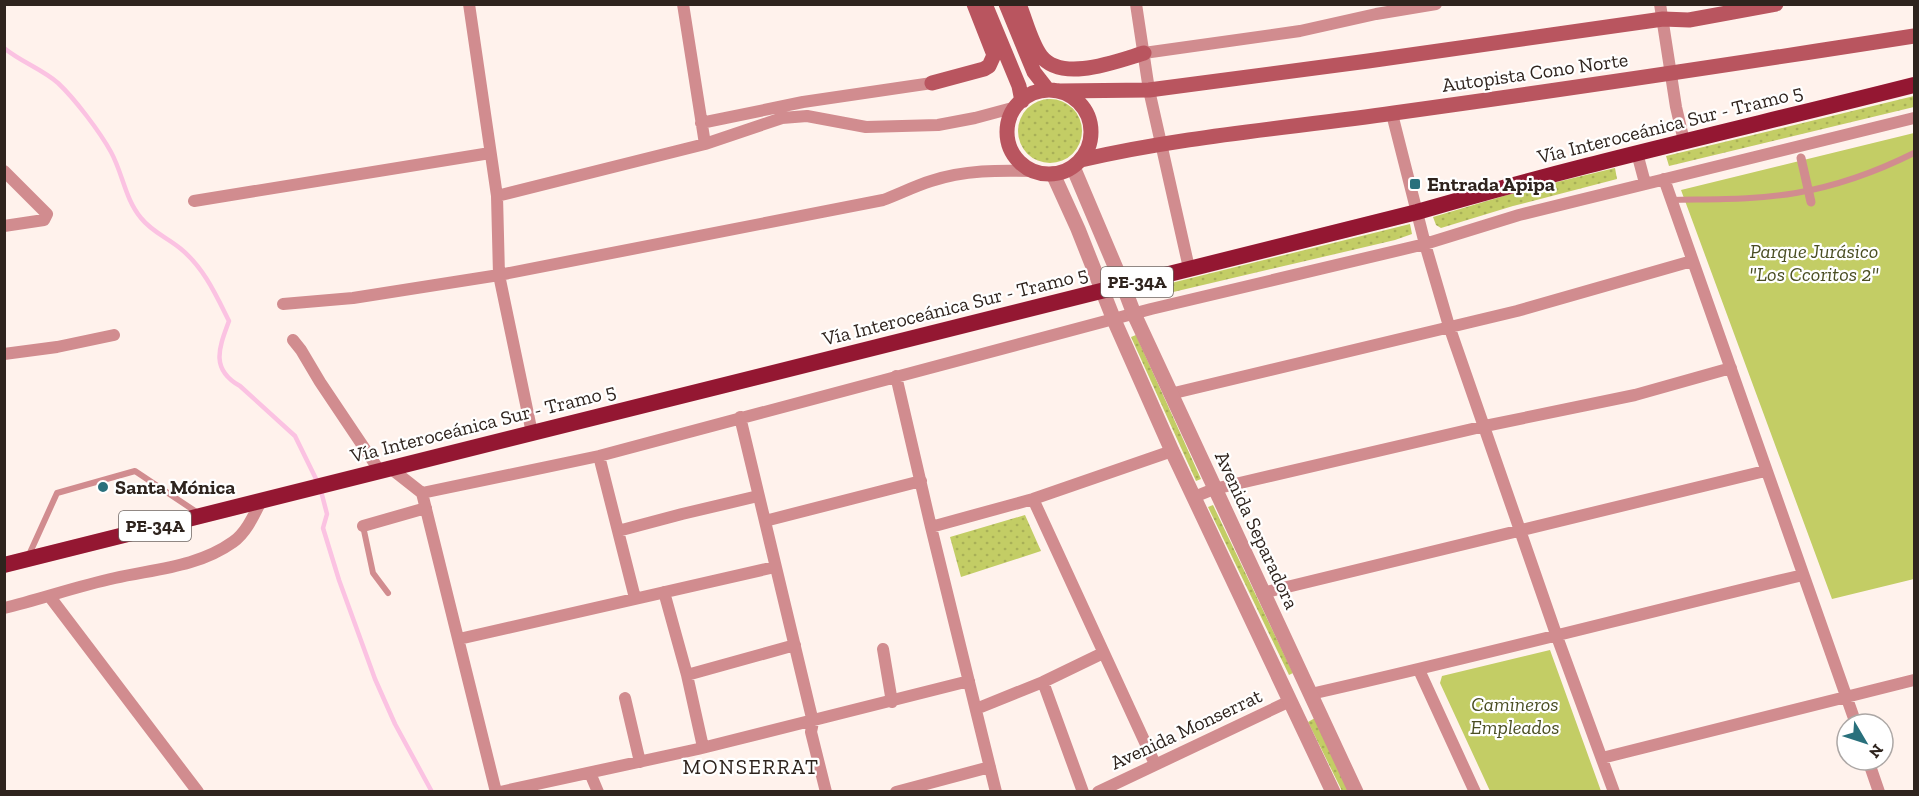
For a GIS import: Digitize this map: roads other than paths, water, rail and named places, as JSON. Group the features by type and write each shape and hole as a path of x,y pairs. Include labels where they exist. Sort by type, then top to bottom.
{"highway":[{"name":"Vía Interoceánica Sur - Tramo 5","path":"4,565 1417,212 1494,189 1914,85"}],"main road":[{"path":"932,83 984,69 992,60 994,55 974,4"},
{"path":"985,4 1019,86 1019,104 1008,124 1009,143 1018,160 1034,171 1053,174 1077,163 1090,141 1089,119 1078,101 1054,91 1035,72 1006,4"},
{"path":"1019,4 1042,57 1060,69 1076,69 1144,53"},
{"name":"Autopista Cono Norte","path":"1054,91 1149,90 1368,61 1661,12 1689,20 1776,4"},
{"name":"Autopista Cono Norte","path":"1077,163 1213,135 1392,114 1914,36"},
{"path":"1019,104 1038,92 1054,91"}],"street":[{"path":"469,4 497,196 499,275 532,433"},
{"path":"683,4 705,144"},
{"path":"1136,4 1149,90 1189,268"},
{"path":"1144,53 1300,32 1375,9 1436,4"},
{"path":"1661,12 1684,141"},
{"path":"701,123 803,102 932,83"},
{"path":"497,196 705,144 782,118 807,116 866,127 939,125 975,118 1019,104"},
{"path":"1392,114 1425,244 1449,326 1556,634 1614,792"},
{"path":"422,493 599,456 1134,314 1425,244 1519,215 1914,118"},
{"path":"194,201 490,153"},
{"path":"1637,153 1645,183"},
{"path":"1801,158 1811,202"},
{"name":"Avenida Separadora","path":"1077,163 1134,314 1356,792"},
{"path":"4,171 47,214 44,220 4,226"},
{"path":"283,304 353,298 499,275 883,200 930,181 959,174 1034,171"},
{"path":"1053,174 1172,451 1331,791"},
{"path":"1664,179 1852,712"},
{"path":"1170,394 1517,311 1692,261"},
{"path":"4,354 57,347 114,335"},
{"path":"292,340 384,469 422,493 498,792 813,722 969,681"},
{"path":"1194,497 1214,489 1485,426 1635,395 1731,368"},
{"path":"896,376 996,792"},
{"path":"740,417 813,722 811,732 826,792"},
{"path":"931,527 1033,499 1172,451"},
{"path":"599,456 635,598"},
{"path":"1262,593 1766,471"},
{"path":"765,521 921,481"},
{"path":"618,531 758,496"},
{"path":"1033,499 1155,764"},
{"path":"4,608 114,578 189,563 210,555 234,541 250,523 261,501"},
{"path":"363,526 426,508"},
{"path":"459,639 775,567"},
{"path":"1311,694 1419,670 1556,634 1803,575"},
{"path":"664,592 687,675 703,747"},
{"path":"51,597 198,792"},
{"path":"687,675 795,645"},
{"path":"883,648 892,702"},
{"path":"976,709 1043,682 1103,653"},
{"path":"1419,670 1475,792"},
{"path":"1602,758 1914,680"},
{"path":"1043,682 1083,792"},
{"path":"625,698 640,762"},
{"name":"Avenida Monserrat","path":"1098,792 1290,701"},
{"path":"896,792 990,767"},
{"path":"1872,772 1879,792"},
{"path":"590,773 598,792"}],"lane":[{"path":"1671,200 1739,199 1808,190 1840,182 1914,153"},
{"path":"27,559 57,492 135,471 201,515"},
{"path":"363,526 373,573 388,594"}],"waterway":[{"path":"4,48 52,78 72,98 111,152 131,203 141,218 189,256 203,273 229,321 219,357 224,372 295,436 318,483"},
{"path":"321,491 327,514 323,528 339,580 375,679 395,724 432,792"}],"place":[{"name":"Entrada Apipa","path":"1415,184"},
{"name":"Santa Mónica","path":"103,487"}],"district":[{"name":"MONSERRAT","path":"751,767"}],"park label":[{"name":"Parque Jurásico \"Los Ccoritos 2\"","path":"1814,262"},
{"name":"Camineros Empleados","path":"1515,716"}]}
